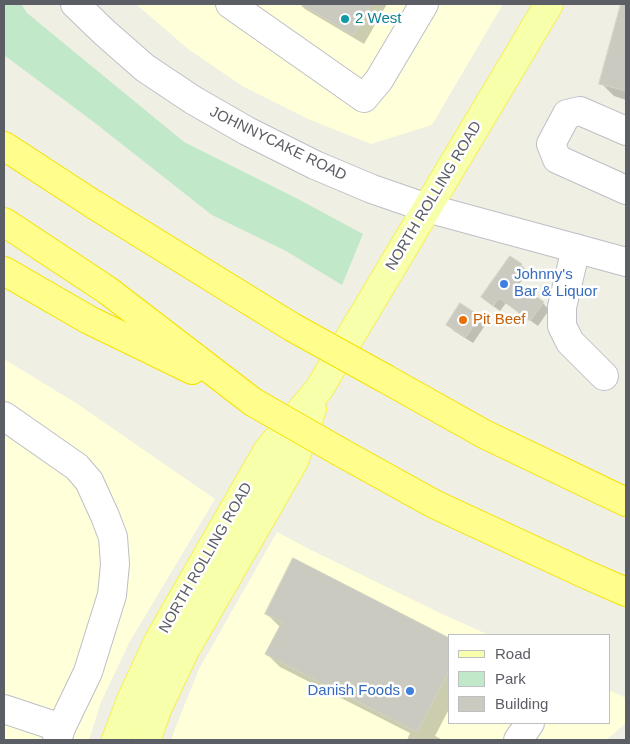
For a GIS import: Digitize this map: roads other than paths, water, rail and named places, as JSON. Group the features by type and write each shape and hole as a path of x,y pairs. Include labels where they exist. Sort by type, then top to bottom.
{"highway":[{"path":"4,126 93,204"},
{"path":"4,146 93,204 292,327 484,434 626,502"},
{"path":"4,222 107,290 253,402"},
{"path":"4,270 88,320 206,377 434,504 626,592"}],"main road":[{"name":"NORTH ROLLING ROAD","path":"116,740 132,698 159,640 268,450 319,389 549,4"},
{"name":"NORTH ROLLING ROAD","path":"146,740 158,708 185,650 294,460 319,389"}],"street":[{"name":"JOHNNYCAKE ROAD","path":"75,4 145,68 193,100 246,131 315,165 372,189 427,208 626,262"},
{"path":"230,4 364,98 379,80 424,4"},
{"path":"626,131 580,110 567,114 551,144 557,158 626,190"},
{"path":"576,248 562,307 562,326 570,342 604,376"},
{"path":"4,416 77,467 89,481 113,537 115,564 112,595 88,672 59,734 4,709"},
{"path":"518,740 529,724"}],"place":[{"name":"2 West","path":"345,19"},
{"name":"Johnny's Bar & Liquor","path":"504,284"},
{"name":"Pit Beef","path":"463,320"},
{"name":"Danish Foods","path":"410,691"}]}
